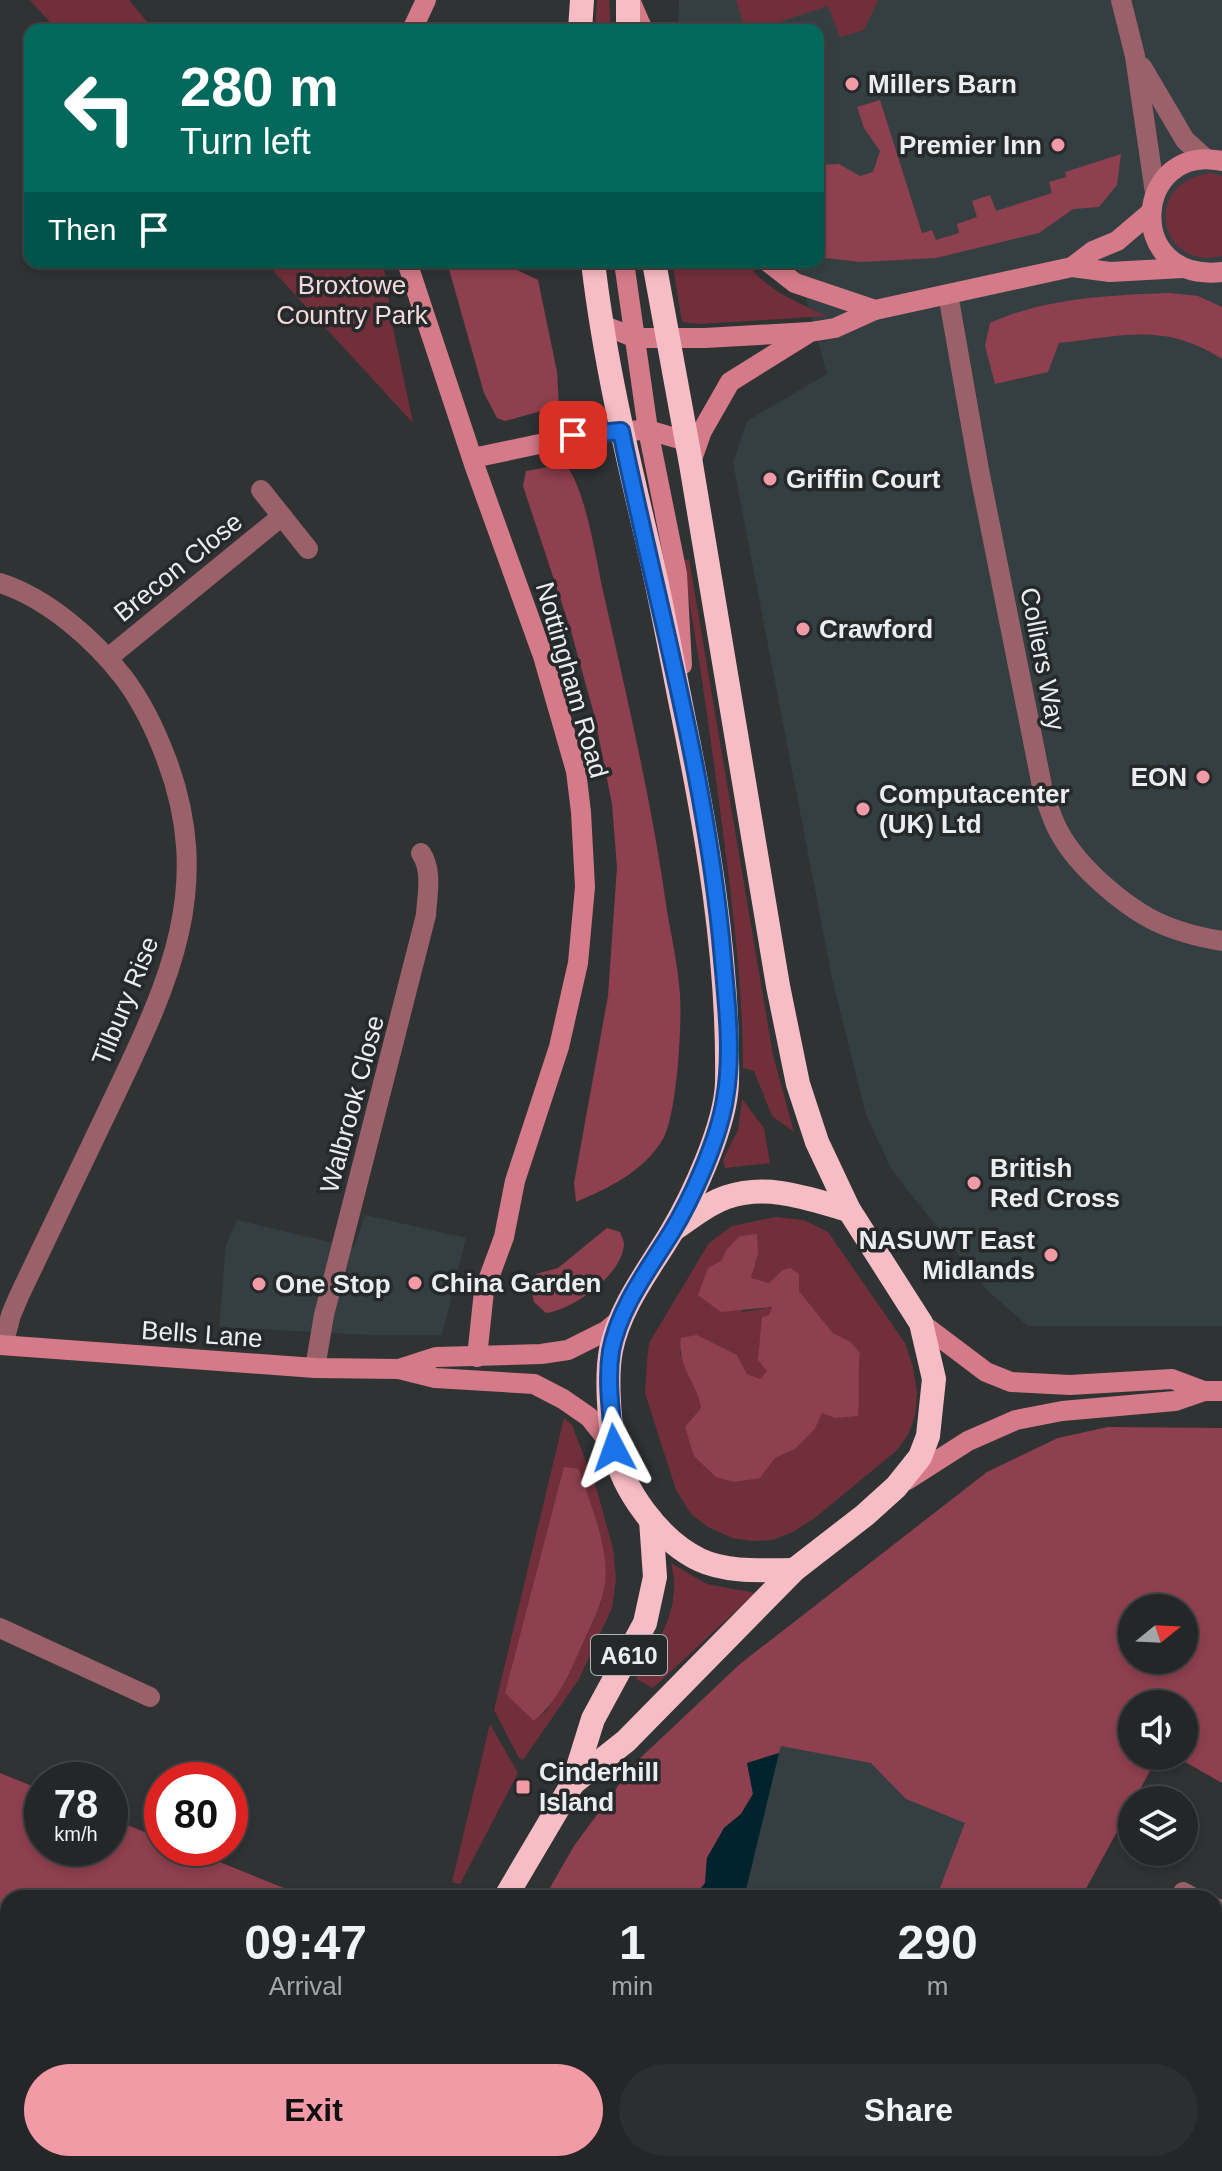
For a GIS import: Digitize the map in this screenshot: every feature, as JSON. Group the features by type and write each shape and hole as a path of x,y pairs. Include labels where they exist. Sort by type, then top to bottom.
{"highway":[{"path":"580,24 582,0"},
{"path":"628,24 629,0"},
{"name":"A610","path":"594,268 621,431 649,547 706,831 720,926 727,1013 727,1088 719,1129 672,1231 644,1273 611,1350 614,1448 632,1493 651,1520 676,1545 702,1561 749,1570 794,1570"},
{"name":"A610","path":"573,1783 626,1741 794,1570 896,1487 920,1457 928,1436 934,1379 921,1323 849,1210 817,1142 798,1084 786,1032 655,268"},
{"name":"A610","path":"672,1231 704,1208 727,1197 753,1192 780,1191 849,1210"},
{"name":"A610","path":"510,1890 573,1783 593,1719 645,1623 655,1577 651,1520"}],"street":[{"path":"415,24 426,0"},
{"path":"629,0 640,24"},
{"path":"1121,0 1135,56 1155,193"},
{"path":"1135,56 1185,140 1214,160"},
{"path":"1214,160 1190,161 1176,168 1155,193 1150,213 1158,246 1169,259 1183,268 1203,274 1222,272"},
{"path":"1072,267 1093,251 1117,241 1150,213"},
{"path":"602,325 636,338 810,332 835,328 875,310 1072,267 1110,272 1183,268"},
{"name":"Nottingham Road","path":"409,268 543,656 576,771 581,812 585,887 578,963 559,1047 515,1181 504,1237 484,1291 477,1357"},
{"path":"625,268 648,430 677,574 684,721"},
{"path":"776,268 795,283 875,310"},
{"name":"Colliers Way","path":"948,294 976,455 1043,791 1056,826 1084,867 1124,904 1160,925 1222,941"},
{"path":"473,458 585,433 648,430 688,452 730,382 810,332"},
{"name":"Brecon Close","path":"261,490 308,549"},
{"name":"Brecon Close","path":"108,658 282,516"},
{"name":"Tilbury Rise","path":"0,583 35,600 60,617 108,658 134,691 148,715 172,774 186,838 186,900 168,977 143,1037 19,1296 2,1345"},
{"name":"Walbrook Close","path":"315,1368 324,1315 426,915 428,876 426,861 421,853"},
{"name":"Bells Lane","path":"399,1369 436,1357 541,1354 568,1350 596,1337 623,1317"},
{"path":"921,1323 977,1366 1011,1382 1070,1385 1172,1379 1213,1391"},
{"name":"Bells Lane","path":"2,1345 315,1368 399,1369 435,1378 534,1384 589,1417 614,1448"},
{"path":"896,1487 968,1441 1016,1420 1062,1411 1175,1401 1213,1391"},
{"path":"0,1628 150,1697"}],"shaded area":[{"path":"679,0 1222,0 1222,1326 1028,1326 987,1290 892,1170 866,1115 832,978 733,463 747,421 827,374 798,268 824,268 824,24 678,24"},
{"path":"880,100 922,233 932,230 936,240 959,233 957,224 977,217 972,201 990,195 996,211 1052,193 1049,182 1066,177 1065,172 1121,154 1117,185 1099,207 1073,209 1039,233 936,258 860,262 824,258 824,165 839,164 860,176 873,172 880,151 864,128 857,107"},
{"path":"449,268 513,268 538,280 557,372 559,406 505,421 497,418 484,393"},
{"path":"1170,293 1198,296 1222,307 1222,359 1201,347 1162,336 1103,337 1059,343 1048,372 995,384 985,346 990,323 1055,303"},
{"path":"565,464 578,489 589,524 638,750 675,953 680,1009 675,1090 663,1139 636,1169 576,1202 574,1183 608,996 617,867 612,804 594,714 571,631 523,486 526,471"},
{"path":"365,1215 466,1238 442,1335 370,1335 219,1327 226,1245 237,1220 354,1248"},
{"path":"607,1228 620,1232 624,1242 615,1267 606,1279 582,1298 546,1313 534,1302 530,1285 536,1274 558,1268"},
{"path":"757,1234 758,1254 751,1278 769,1283 783,1270 790,1268 799,1274 799,1291 833,1333 851,1342 860,1353 858,1416 835,1418 822,1413 815,1429 795,1449 775,1458 760,1478 734,1482 716,1477 694,1456 685,1427 701,1408 682,1358 681,1338 697,1335 737,1355 747,1374 760,1379 767,1371 758,1360 762,1317 769,1315 772,1307 721,1312 698,1295 708,1268 722,1260 726,1250 740,1236"},
{"path":"1108,1427 954,1890 575,1890 987,1472 1058,1438"},
{"path":"1108,1427 1222,1428 1222,1783 1198,1769 1198,1690 1118,1690 1118,1770 1150,1770 1142,1786 1118,1786 1118,1830 1085,1890 939,1890 965,1823 906,1799 871,1763 781,1746 779,1753 747,1763 753,1794 741,1814 724,1828 707,1858 705,1883 699,1890 549,1890 574,1846 635,1763 740,1664 987,1472 1058,1438"},
{"path":"564,1467 579,1469 599,1529 606,1576 599,1606 569,1672 554,1698 534,1721 505,1693"},
{"path":"0,1773 24,1783 24,1866 128,1866 128,1825 144,1832 144,1866 230,1866 283,1890 0,1890"}],"green space":[{"path":"30,0 129,0 149,24 52,24"},
{"path":"597,0 609,0 611,24 595,24"},
{"path":"736,0 878,0 864,30 840,37 828,6 772,24 743,24"},
{"path":"1212,173 1222,176 1222,256 1200,257 1183,250 1172,238 1166,223 1167,207 1174,191 1189,179"},
{"name":"Broxtowe Country Park","path":"271,268 384,268 413,423"},
{"path":"673,268 752,268 772,287 827,316 701,324 682,322"},
{"path":"689,559 773,1055 794,1132 772,1116 754,1071 743,1068 739,979 730,891 682,561"},
{"path":"742,1099 764,1128 770,1163 725,1168 723,1160 738,1130"},
{"path":"775,1217 804,1220 828,1232 905,1343 917,1393 915,1416 908,1435 896,1451 816,1517 793,1532 772,1540 732,1538 708,1527 691,1514 676,1490 645,1393 649,1343 709,1243 732,1226","holes":["726,1250 758,1254 751,1278 769,1283 783,1271 799,1274 799,1291 833,1333 851,1342 860,1353 856,1385 859,1401 822,1412 815,1429 795,1449 775,1458 760,1478 688,1436 685,1427 701,1408 699,1392 679,1352 697,1335 737,1355 747,1374 760,1380 767,1371 769,1315 773,1307 743,1312 708,1268 722,1260"]},
{"path":"564,1418 572,1425 597,1490 613,1549 616,1579 612,1608 579,1679 523,1760 519,1758 494,1710","holes":["579,1469 601,1541 605,1585 597,1613 580,1648 547,1710 534,1721"]},
{"path":"671,1563 707,1584 755,1593 653,1688 636,1679 660,1638 671,1610 674,1579"},
{"path":"490,1724 518,1773 460,1884 452,1882"}],"water":[{"path":"779,1753 746,1890 700,1890 705,1883 707,1858 724,1828 741,1814 753,1794 747,1763"}],"place":[{"name":"Millers Barn","path":"852,84"},
{"name":"Premier Inn","path":"1058,145"},
{"name":"Griffin Court","path":"770,479"},
{"name":"Crawford","path":"803,629"},
{"name":"EON","path":"1203,777"},
{"name":"Computacenter (UK) Ltd","path":"863,809"},
{"name":"British Red Cross","path":"974,1183"},
{"name":"NASUWT East Midlands","path":"1051,1255"},
{"name":"China Garden","path":"415,1283"},
{"name":"One Stop","path":"259,1284"},
{"name":"Cinderhill Island","path":"523,1787"}],"route":[{"path":"573,435 621,431 649,547 706,831 720,926 727,1013 727,1088 719,1129 672,1231 644,1273 611,1350 609,1380 614,1448"}]}
